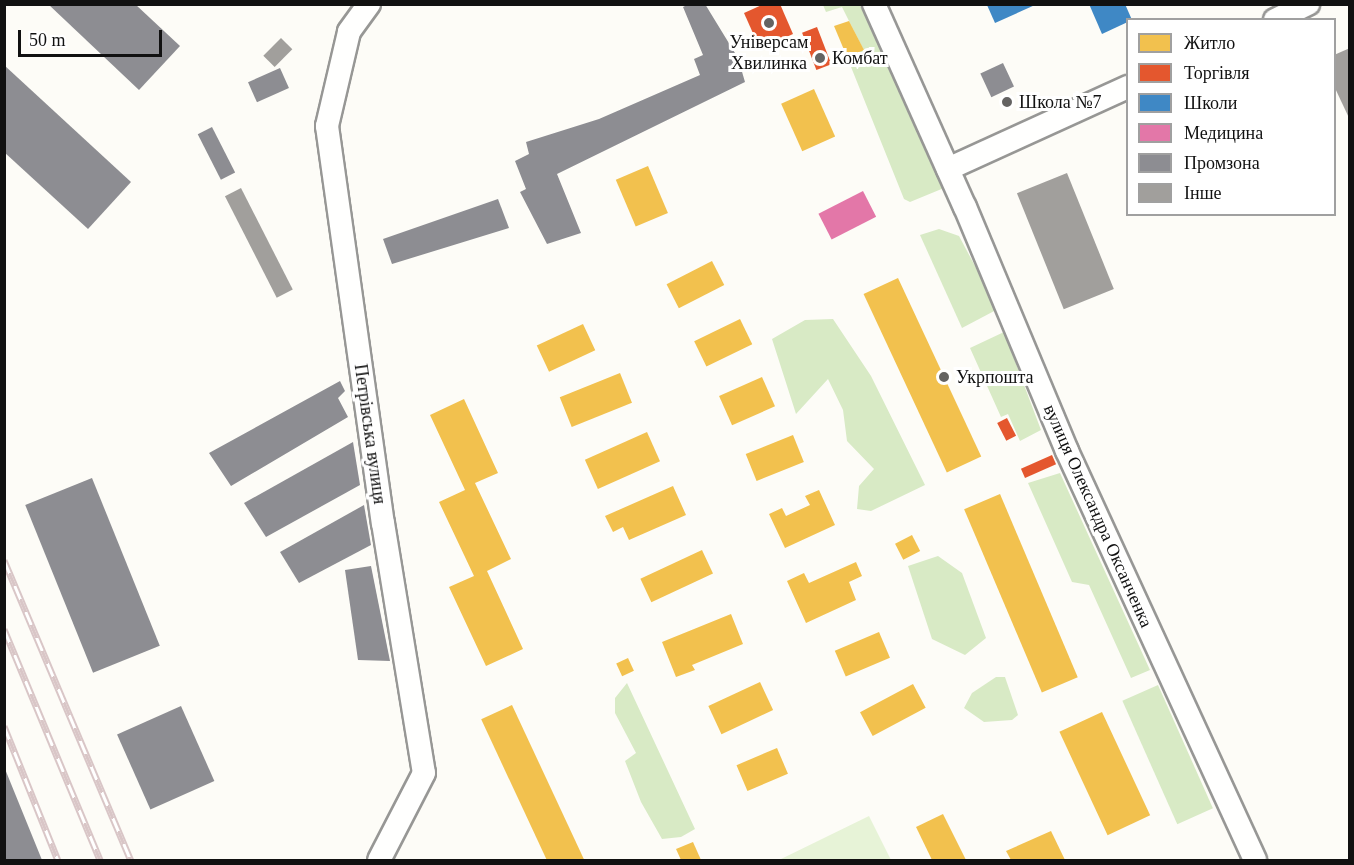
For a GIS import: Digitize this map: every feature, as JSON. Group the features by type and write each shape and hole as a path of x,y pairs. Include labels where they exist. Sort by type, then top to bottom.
{"street":[{"name":"Петрівська вулиця","path":"369,4 349,32 327,126 380,504 424,772 379,861"},
{"name":"вулиця Олександра Оксанченка","path":"874,4 948,169 1067,451 1255,861"},
{"path":"1279,18 1308,4"},
{"path":"948,169 1126,88"}],"green space":[{"path":"823,5 860,5 944,188 910,202 904,199 847,57 863,49 842,7 826,12"},
{"path":"939,229 959,236 998,309 962,328 920,235"},
{"path":"833,319 871,376 925,485 871,511 857,509 859,486 874,469 847,441 843,410 828,379 796,414 772,339 805,320"},
{"path":"1004,332 1041,430 1020,441 1008,414 1001,417 970,348"},
{"path":"1060,473 1150,670 1131,678 1089,585 1072,582 1028,483"},
{"path":"938,556 962,573 986,638 965,655 932,639 908,566"},
{"path":"996,677 1005,677 1018,715 1012,720 984,722 964,708 972,693"},
{"path":"627,683 695,829 681,837 662,839 641,802 625,761 636,753 615,713 615,698"},
{"path":"1158,685 1213,808 1177,824 1122,701"},
{"path":"869,816 891,860 779,860"}],"building: Житло":[{"path":"849,21 864,50 847,57 834,26"},
{"path":"814,89 835,137 802,151 781,104"},
{"path":"648,166 668,213 636,227 616,180"},
{"path":"712,261 724,285 679,308 667,284"},
{"path":"898,278 981,457 947,473 864,294"},
{"path":"740,319 752,344 706,367 694,341"},
{"path":"583,324 595,350 549,372 537,346"},
{"path":"620,373 632,403 572,427 560,397"},
{"path":"762,377 775,406 732,425 719,396"},
{"path":"464,399 498,473 475,483 511,559 487,571 523,649 486,666 449,587 474,576 439,502 465,490 430,415"},
{"path":"647,432 660,461 598,489 585,460"},
{"path":"793,435 804,462 757,481 746,454"},
{"path":"673,486 686,515 629,540 623,527 613,532 605,516"},
{"path":"819,490 835,525 785,548 769,514 782,508 786,516 810,505 805,496"},
{"path":"1000,494 1078,677 1042,692 964,509"},
{"path":"912,535 920,551 903,560 895,544"},
{"path":"702,550 713,574 651,602 640,579"},
{"path":"856,562 862,576 849,582 856,600 806,623 787,581 804,573 809,583"},
{"path":"731,614 743,644 692,665 695,670 676,677 662,642"},
{"path":"879,632 890,658 846,677 835,651"},
{"path":"628,658 634,671 622,676 616,663"},
{"path":"760,682 773,710 721,734 708,706"},
{"path":"913,684 926,708 873,736 860,712"},
{"path":"512,705 584,860 547,860 481,719"},
{"path":"1102,712 1150,815 1108,835 1059,732"},
{"path":"777,748 788,774 747,791 736,765"},
{"path":"943,814 966,860 932,860 916,827"},
{"path":"1051,831 1065,860 1011,860 1006,851"},
{"path":"693,842 701,860 681,860 676,849"}],"building: Торгівля":[{"name":"Універсам Хвилинка","path":"764,4 780,4 793,34 760,49 744,13"},
{"path":"817,27 831,64 816,70 802,33"},
{"path":"1007,418 1016,436 1006,441 997,423"},
{"path":"1052,455 1056,464 1025,478 1021,469"}],"building: Школи":[{"path":"1089,4 1125,4 1131,18 1126,18 1126,23 1102,34"},
{"path":"987,5 1035,5 995,23"}],"building: Медицина":[{"path":"863,191 876,217 832,240 818,214"}],"building: Промзона":[{"path":"48,4 135,4 180,46 139,90"},
{"path":"689,4 705,4 738,58 745,82 557,174 581,233 547,244 520,192 526,189 515,161 529,154 526,142 599,119 700,75 694,59 703,55 683,7"},
{"path":"1003,63 1014,87 991,97 980,74"},
{"path":"4,65 131,182 88,229 4,152"},
{"path":"280,68 289,88 257,102 248,82"},
{"path":"212,127 235,172 221,180 198,134"},
{"path":"498,199 509,228 392,264 383,239"},
{"path":"340,381 345,391 338,398 348,417 231,486 209,453"},
{"path":"353,442 360,485 266,537 244,503"},
{"path":"92,478 160,646 93,673 25,505"},
{"path":"364,505 371,545 299,583 280,552"},
{"path":"371,566 390,661 358,660 345,570"},
{"path":"181,706 214,781 150,809 117,734"},
{"path":"5,769 42,860 4,860"}],"building: Інше":[{"path":"281,38 292,49 275,67 263,56"},
{"path":"1350,48 1350,120 1336,90 1336,54"},
{"path":"1067,173 1114,289 1064,309 1017,193"},
{"path":"241,188 293,290 277,298 225,196"}],"railway":[{"path":"4,560 131,860"},
{"path":"4,629 100,860"},
{"path":"4,726 58,860"}],"place":[{"name":"Універсам Хвилинка","path":"769,23"},
{"name":"Комбат","path":"820,58"},
{"name":"Школа №7","path":"1007,102"},
{"name":"Укрпошта","path":"944,377"}]}
